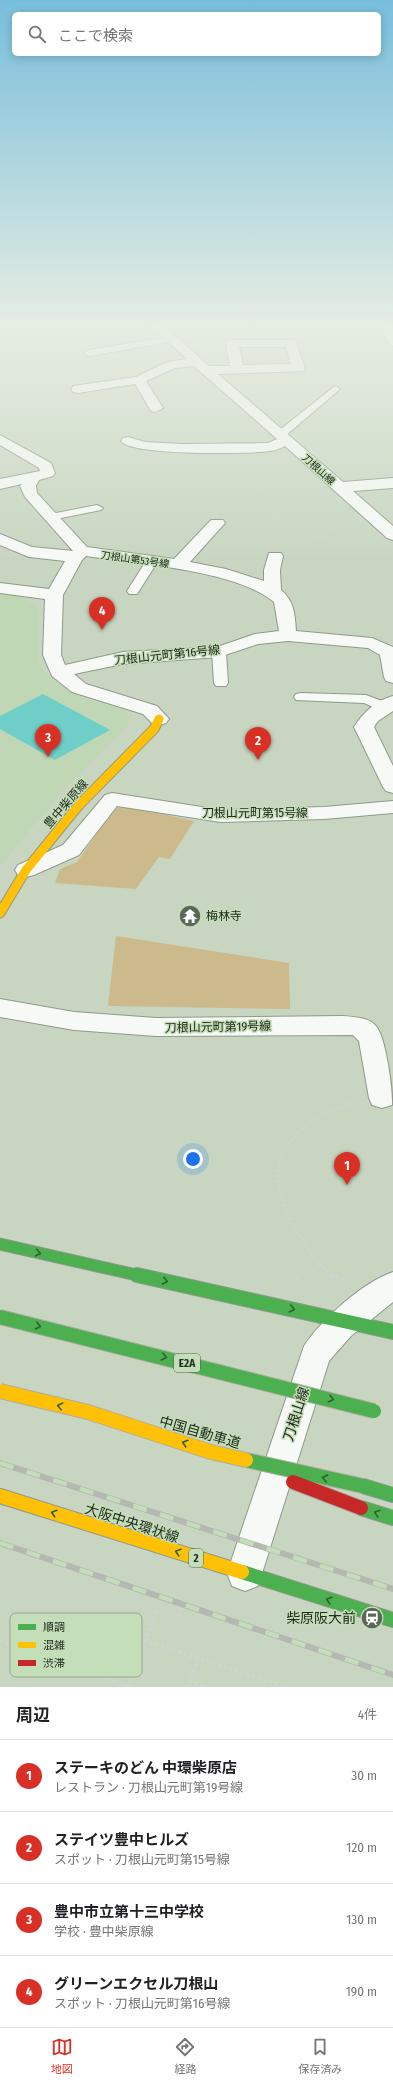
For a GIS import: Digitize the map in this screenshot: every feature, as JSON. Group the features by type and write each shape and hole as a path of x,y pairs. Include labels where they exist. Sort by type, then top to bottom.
{"main road":[{"name":"豊中柴原線","path":"0,913 26,870 79,805 154,730 159,719"},
{"path":"0,1244 393,1332"},
{"name":"E2A","path":"0,1317 377,1412"},
{"name":"中国自動車道","path":"0,1391 88,1412 211,1452 363,1486 393,1495"},
{"path":"211,1452 361,1508 393,1518"},
{"name":"大阪中央環状線","path":"0,1496 393,1620"}],"street":[{"path":"153,403 156,408"},
{"name":"刀根山線","path":"244,403 393,535"},
{"path":"128,441 155,447 270,447 284,437"},
{"path":"0,439 46,466 48,473 0,484"},
{"path":"34,477 28,486 30,494 51,516 78,554 54,595 52,655 59,672 79,688 150,710 159,719"},
{"path":"339,487 393,484"},
{"path":"178,565 217,523"},
{"name":"刀根山第53号線","path":"0,539 29,552 78,554 178,565 244,579 272,590"},
{"path":"275,556 272,570 272,590 282,601 288,636"},
{"path":"0,588 54,595"},
{"name":"刀根山元町第16号線","path":"59,672 122,658 219,652 255,639 288,636 372,643 391,652"},
{"path":"391,652 393,677"},
{"path":"389,705 370,717 364,727 393,787"},
{"name":"刀根山元町第15号線","path":"26,870 71,850 112,799 193,813 221,816 324,813 393,806"},
{"name":"刀根山元町第19号線","path":"0,1008 74,1021 156,1027 336,1025 362,1027 369,1034 372,1041 382,1098"},
{"name":"刀根山線","path":"245,1573 315,1356 321,1346 347,1322 393,1285"}],"lane":[{"path":"284,437 320,403"},
{"path":"51,516 96,508"},
{"path":"133,591 152,561"},
{"path":"219,652 221,683"},
{"path":"301,697 366,699 389,705"}],"path":[{"path":"270,447 258,482 279,520 278,532 272,549 275,556 302,547 336,528 370,514"},
{"path":"333,1276 322,1265 296,1230 284,1207 277,1180 278,1163 295,1136 313,1122 342,1106 356,1101 382,1098"},
{"path":"296,1282 300,1273 316,1270 322,1265"},
{"path":"178,1616 181,1608"},
{"path":"142,1646 157,1609"},
{"path":"0,1640 10,1644"},
{"path":"144,1640 284,1687"},
{"path":"198,1658 190,1682 203,1687"},
{"path":"101,1677 128,1687 131,1677"}],"shaded area":[{"path":"0,592 13,594 26,599 39,608 37,655 42,670 63,688 91,701 128,712 128,725 64,789 0,866"},
{"path":"126,806 194,821 170,859 159,857 136,889 55,883 60,869 77,862 114,809"},
{"path":"116,936 289,963 290,1009 108,1006"}],"water":[{"path":"43,694 110,730 55,760 0,729 0,716"}],"railway":[{"path":"0,1463 393,1589"},
{"path":"0,1543 393,1675"}],"traffic: fast":[{"path":"0,1244 393,1332"},
{"path":"0,1317 374,1411"},
{"path":"246,1460 363,1486"},
{"path":"363,1486 393,1495"},
{"path":"361,1508 393,1518"},
{"path":"242,1572 393,1620"}],"traffic: slow":[{"path":"0,913 26,870 79,805 154,729 159,719"},
{"path":"0,1391 88,1412 211,1452 246,1460"},
{"path":"0,1496 242,1572"}],"traffic: jam":[{"path":"293,1482 361,1508"}],"place":[{"name":"グリーンエクセル刀根山","path":"102,630"},
{"name":"豊中市立第十三中学校","path":"48,757"},
{"name":"ステイツ豊中ヒルズ","path":"258,760"},
{"name":"梅林寺","path":"190,916"},
{"name":"ステーキのどん 中環柴原店","path":"347,1185"},
{"name":"柴原阪大前","path":"372,1618"}]}
